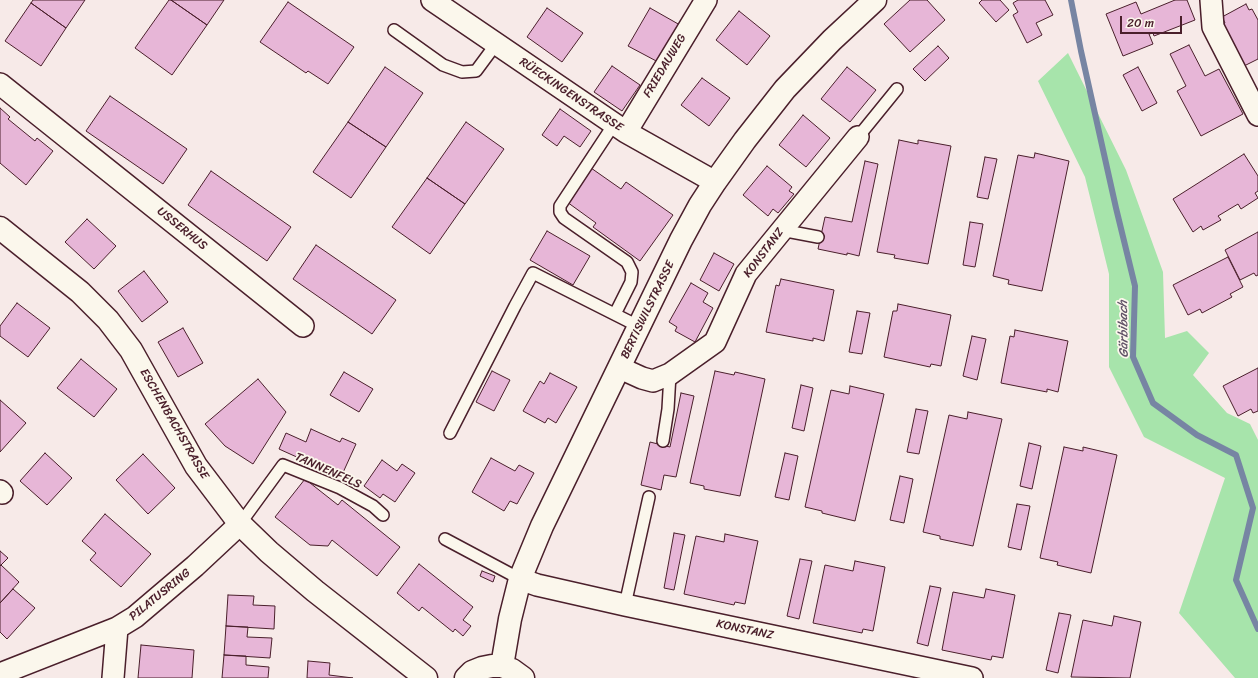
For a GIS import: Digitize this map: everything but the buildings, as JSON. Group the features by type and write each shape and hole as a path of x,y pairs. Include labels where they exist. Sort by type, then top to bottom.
{"main road":[{"name":"BERTISWILSTRASSE","path":"502,666 510,619 520,579 549,510 620,368 681,240 700,205 745,140 786,89 832,40 875,0"},
{"name":"ESCHENBACHSTRASSE","path":"0,228 80,292 108,320 131,350 196,466 240,524 265,548 315,591 426,678"},
{"path":"466,678 472,672 492,666 502,666 512,670 523,678"}],"street":[{"name":"RÜECKINGENSTRASSE","path":"432,0 620,128 715,182"},
{"name":"FRIEDAUWEG","path":"620,128 706,0"},
{"path":"1211,0 1213,27 1258,113"},
{"name":"USSERHUS","path":"0,84 303,326"},
{"name":"KONSTANZ","path":"620,368 642,378 653,381 670,374 715,342 746,274 858,137"},
{"name":"PILATUSRING","path":"0,674 117,628 134,618 189,572 240,524"},
{"name":"KONSTANZ","path":"520,579 537,585 625,605 972,678"},
{"path":"113,678 117,628"}],"lane":[{"path":"394,30 443,65 462,72 476,70 496,44"},
{"name":"KONSTANZ","path":"858,137 896,89"},
{"path":"616,314 631,282 632,272 627,262 564,218 560,212 560,206 620,128"},
{"path":"781,230 818,237"},
{"path":"450,433 533,273 640,327"},
{"path":"663,441 668,409 670,374"},
{"name":"TANNENFELS","path":"240,524 283,464 340,488 373,506 383,515"},
{"path":"625,605 649,497"},
{"path":"445,539 520,579"}],"green space":[{"path":"1068,53 1126,170 1163,272 1165,338 1187,331 1209,353 1193,375 1227,413 1250,424 1258,440 1258,678 1235,678 1179,613 1225,478 1144,437 1109,367 1109,274 1085,177 1038,81"}],"waterway":[{"name":"Gärbibach","path":"1071,0 1116,208 1135,286 1133,357 1153,403 1197,435 1236,455 1253,508 1236,580 1258,629"}]}
